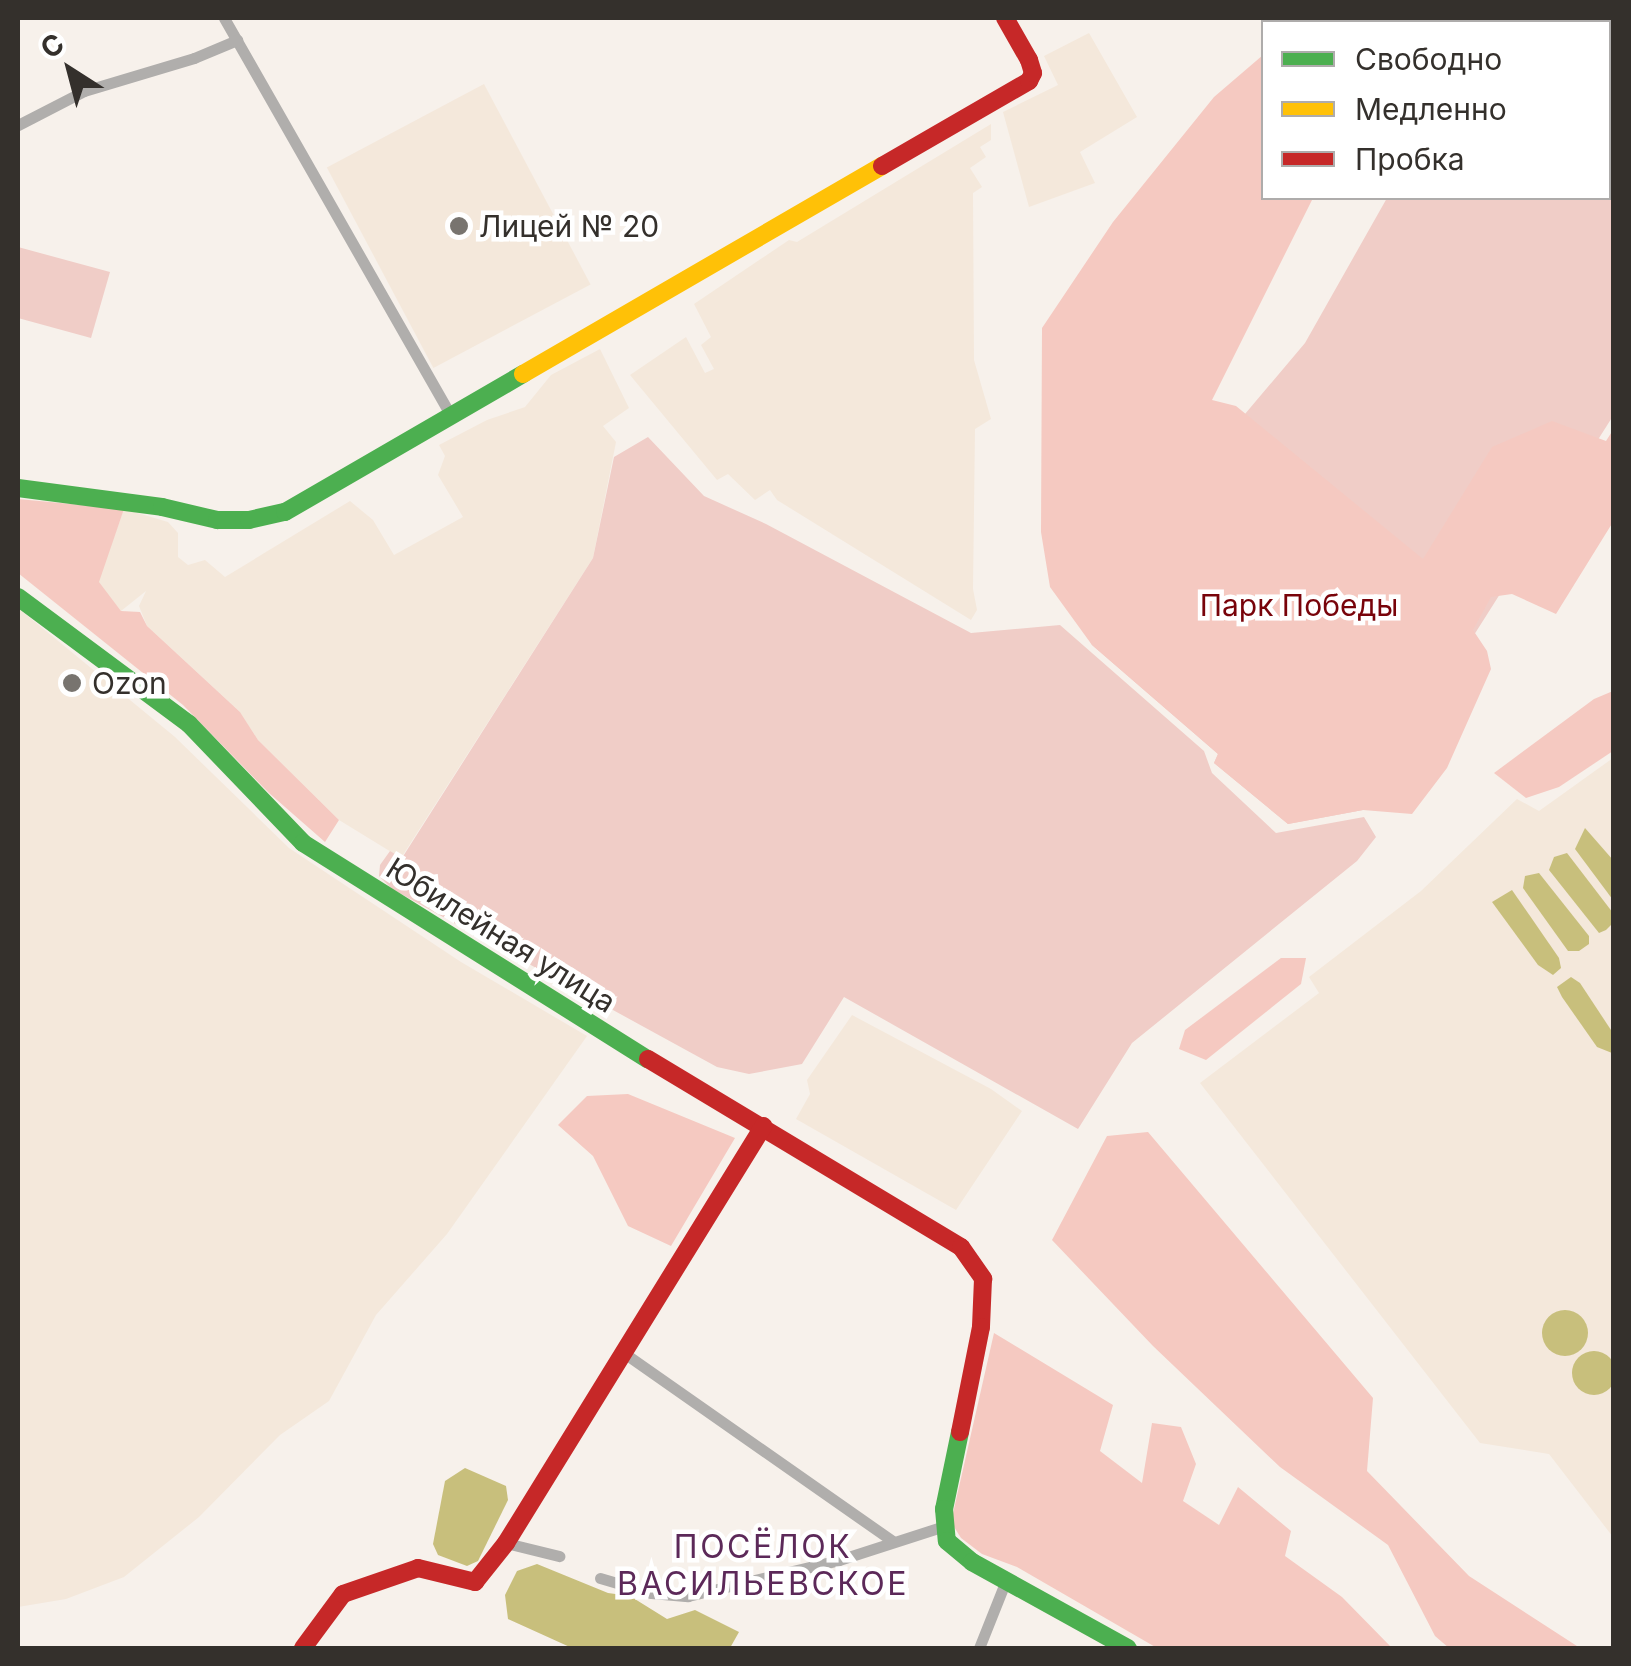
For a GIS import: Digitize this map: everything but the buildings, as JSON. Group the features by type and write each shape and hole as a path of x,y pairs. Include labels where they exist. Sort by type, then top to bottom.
{"street":[{"path":"224,18 452,417"},
{"path":"18,488 162,507 217,520 249,520 286,512 1029,81 1033,73 1029,60 1005,18"},
{"path":"18,126 84,91 194,58 237,40"},
{"name":"Юбилейная улица","path":"18,597 189,724 303,842 570,1012 961,1247 983,1279 981,1327 944,1526"},
{"path":"303,1648 343,1594 418,1568 475,1582 506,1542 764,1126"},
{"path":"624,1353 892,1541"},
{"path":"600,1578 651,1593 688,1596 839,1560 944,1526 947,1540 959,1553 1128,1648"},
{"path":"506,1542 559,1556"},
{"path":"979,1648 1006,1580"}],"shaded area":[{"path":"1089,33 1137,117 1080,152 1095,183 1029,207 1003,112 1058,85 1044,56"},
{"name":"Лицей № 20","path":"484,84 591,284 433,368 327,168"},
{"path":"991,124 991,140 980,147 986,157 970,168 982,187 973,193 974,360 991,419 975,429 973,589 977,610 971,620 777,500 770,490 755,500 728,474 717,480 630,375 686,337 705,373 714,369 701,345 711,337 694,304 789,240 797,242"},
{"path":"600,349 629,408 603,426 616,442 593,558 401,858 339,820 258,740 239,711 147,626 139,606 146,591 121,611 98,582 124,509 168,522 178,533 178,557 188,565 205,560 225,577 350,501 373,520 394,555 463,517 438,475 445,456 439,445 487,420 525,407 551,375"},
{"path":"18,608 175,737 289,848 461,962 587,1036 447,1234 376,1315 329,1401 280,1435 199,1517 124,1577 66,1599 18,1607"},
{"path":"1613,758 1613,1537 1549,1454 1480,1443 1200,1083 1319,993 1309,977 1421,891 1517,799 1539,811"},
{"path":"1585,828 1613,860 1613,900 1575,849"},
{"path":"1567,853 1613,913 1613,923 1606,930 1599,933 1549,870 1554,857"},
{"path":"1539,873 1589,936 1589,944 1579,951 1568,951 1523,888 1525,876"},
{"path":"1512,890 1559,958 1561,968 1553,975 1538,965 1492,902"},
{"path":"1571,977 1580,983 1613,1033 1612,1053 1597,1047 1562,997 1557,987"},
{"path":"852,1015 991,1089 1022,1111 956,1210 796,1119 810,1094 807,1080"},
{"path":"1565,1310 1581,1317 1588,1333 1581,1349 1565,1356 1549,1349 1542,1333 1549,1317"},
{"path":"1594,1351 1610,1357 1616,1373 1610,1389 1594,1395 1578,1389 1572,1373 1578,1357"},
{"path":"465,1468 506,1486 508,1500 478,1561 467,1566 438,1555 433,1544 445,1481"},
{"path":"537,1564 608,1593 630,1596 667,1619 695,1610 739,1632 730,1648 572,1648 508,1619 505,1595 517,1571"}],"green space":[{"name":"Парк Победы","path":"1613,18 1613,416 1363,810 1288,824 1214,763 1218,754 1092,645 1076,614 1305,343 1386,200 1611,200 1611,20 1488,20"},
{"path":"1261,57 1261,200 1312,200 1212,400 1236,406 1423,559 1492,447 1552,421 1606,441 1613,430 1613,522 1556,614 1512,594 1491,597 1473,630 1487,651 1491,669 1447,768 1412,814 1363,810 1288,824 1214,763 1218,754 1092,645 1050,587 1041,532 1042,328 1113,222 1214,97"},
{"path":"18,247 110,272 91,338 18,318"},
{"path":"648,437 704,496 766,524 971,633 1060,625 1204,751 1212,773 1276,833 1364,817 1376,837 1357,861 1132,1043 1078,1129 844,997 802,1064 749,1074 717,1067 392,889 379,876 380,865 390,851 402,858 593,558 614,457"},
{"path":"18,499 124,509 99,582 121,611 140,612 147,626 240,712 258,740 339,820 325,842 269,793 183,705 18,573"},
{"path":"1613,691 1613,751 1559,787 1526,798 1494,773 1594,699"},
{"path":"1281,958 1306,958 1301,984 1206,1060 1179,1049 1185,1030"},
{"path":"628,1094 735,1138 671,1246 628,1226 593,1156 558,1125 587,1096"},
{"path":"1148,1132 1373,1398 1367,1471 1469,1576 1580,1648 1449,1648 1435,1636 1388,1545 1280,1467 1153,1346 1052,1240 1107,1136"},
{"path":"994,1333 1113,1405 1100,1451 1142,1483 1152,1423 1181,1427 1196,1464 1183,1501 1219,1525 1238,1487 1291,1531 1285,1556 1342,1597 1392,1648 1157,1648 1017,1567 982,1554 961,1538 951,1522"}],"traffic: fast":[{"path":"18,488 162,507 217,520 249,520 285,512 523,374"},
{"path":"18,597 189,724 303,843 648,1059"},
{"path":"960,1432 944,1509 947,1541 972,1562 1128,1648"}],"traffic: slow":[{"path":"523,374 882,166"}],"traffic: jam":[{"path":"882,166 1029,81 1033,73 1029,60 1005,18"},
{"path":"648,1059 961,1247 983,1279 981,1327 960,1432"},
{"path":"303,1648 343,1594 418,1568 475,1582 506,1543 764,1126"}],"place":[{"name":"Лицей № 20","path":"459,226"},
{"name":"Ozon","path":"72,683"}],"district":[{"name":"ПОСЁЛОК ВАСИЛЬЕВСКОЕ","path":"763,1566"}]}
